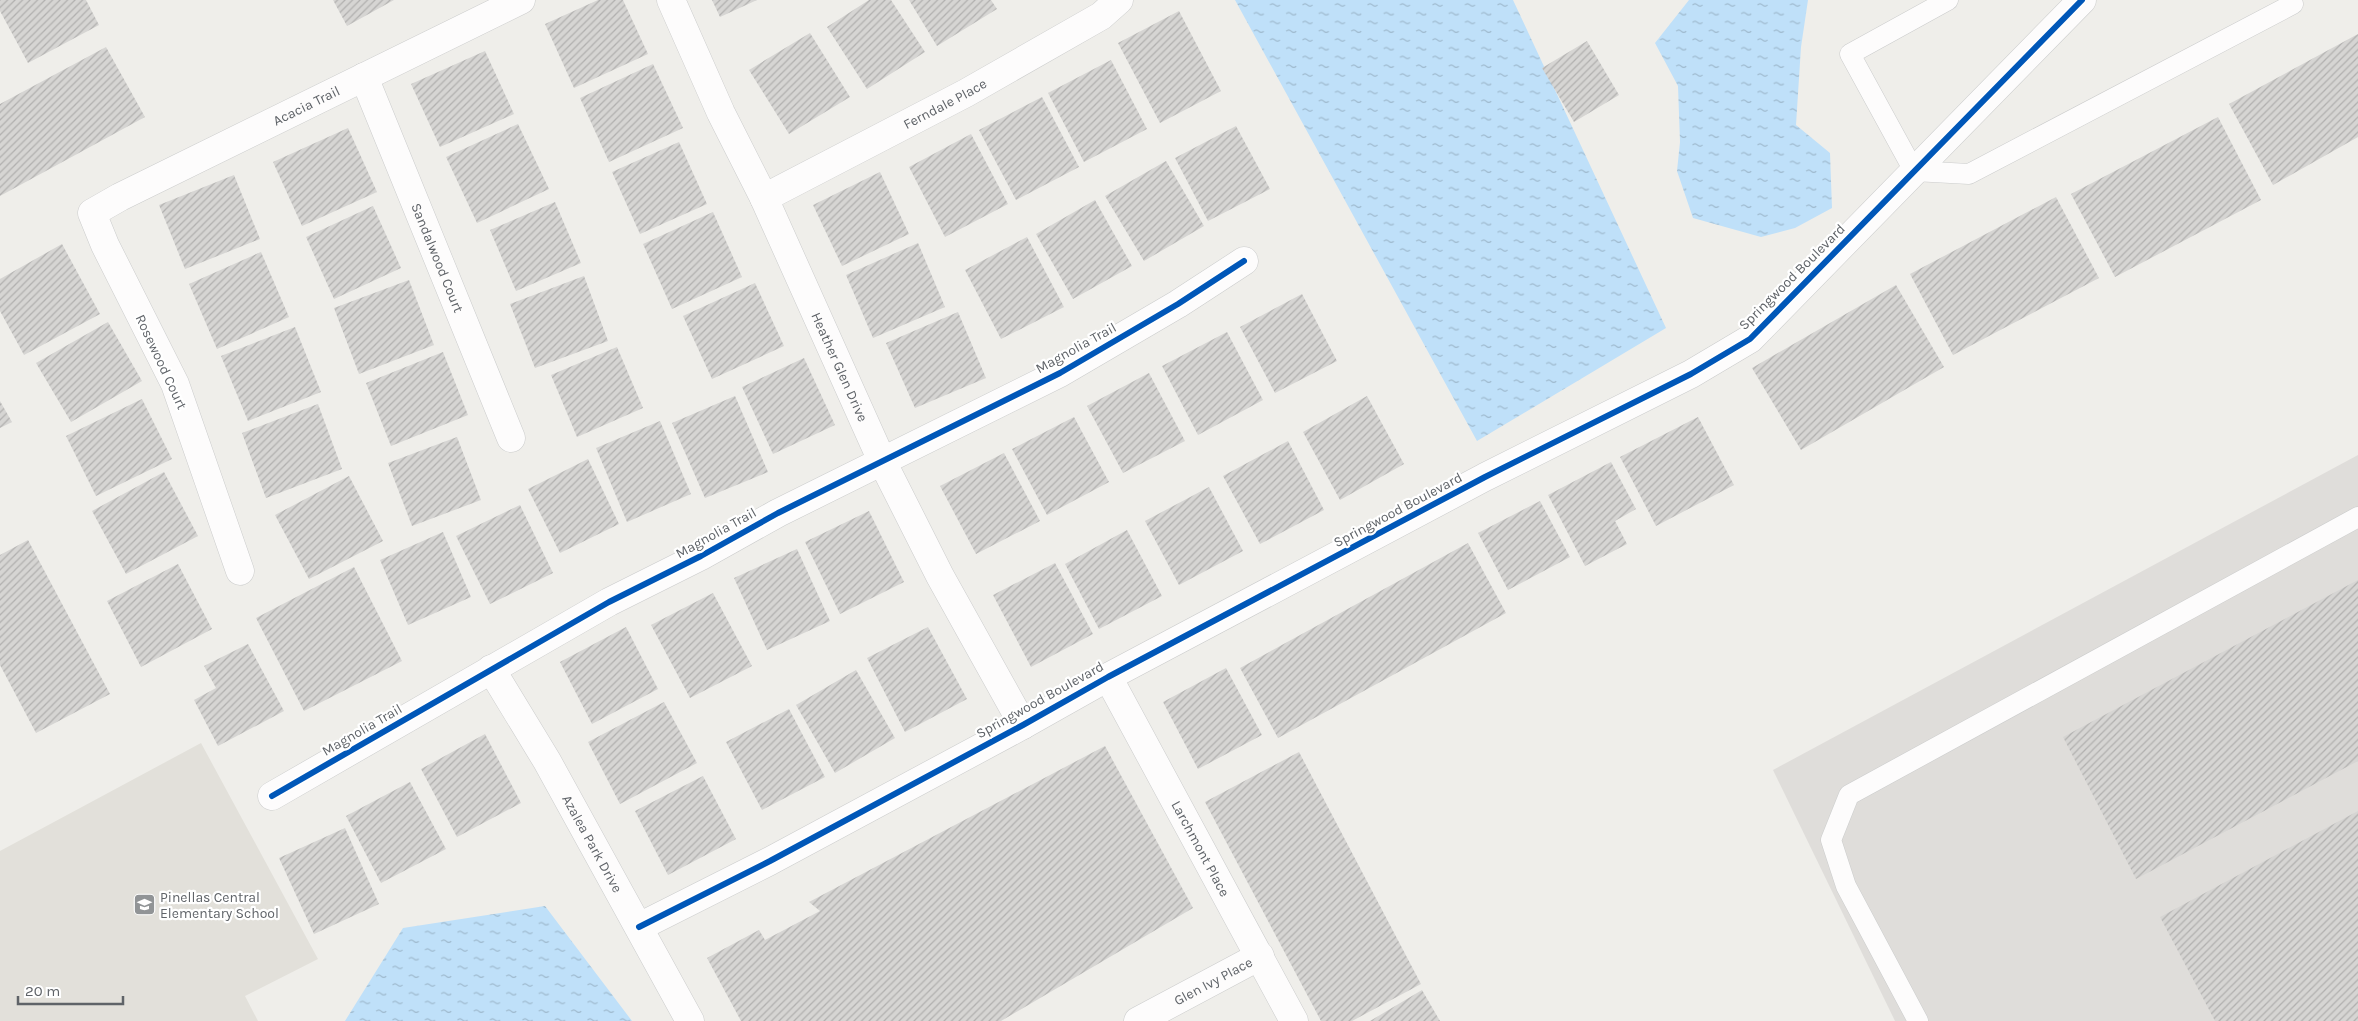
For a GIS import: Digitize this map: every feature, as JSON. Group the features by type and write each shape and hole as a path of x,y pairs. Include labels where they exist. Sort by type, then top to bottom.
{"street":[{"name":"Acacia Trail","path":"92,213 120,197 521,0"},
{"name":"Heather Glen Drive","path":"671,0 721,113 764,198 882,461 940,576 1024,725"},
{"name":"Ferndale Place","path":"764,198 966,93 1101,16 1119,0"},
{"name":"Springwood Boulevard","path":"639,928 770,861 1024,725 1108,677 1486,478 1691,374 1750,339 2082,0"},
{"name":"Sandalwood Court","path":"364,77 511,438"},
{"name":"Rosewood Court","path":"92,213 105,245 175,384 240,571"},
{"name":"Magnolia Trail","path":"272,796 609,602 701,556 778,513 1060,373 1178,304 1244,262"},
{"name":"Azalea Park Drive","path":"491,669 547,761 690,1021"},
{"name":"Larchmont Place","path":"1108,677 1294,1021"},
{"name":"Glen Ivy Place","path":"1138,1021 1260,956"}],"lane":[{"path":"1948,0 1850,54 1914,171 1969,174 2292,4"},
{"path":"1918,1021 1846,886 1831,840 1849,795 2358,517"}],"shaded area":[{"path":"2358,455 2358,1021 1895,1021 1773,770"},
{"name":"Pinellas Central Elementary School","path":"201,743 318,959 245,996 258,1021 0,1021 0,851"}],"water":[{"path":"1235,0 1513,0 1666,328 1477,441"},
{"path":"1689,0 1808,0 1801,47 1796,125 1830,153 1832,208 1795,228 1761,237 1693,218 1677,171 1680,142 1678,86 1655,43"},
{"path":"545,906 632,1021 345,1021 403,928"}],"building":[{"path":"0,0 86,0 99,25 28,63 0,11"},
{"path":"333,0 394,0 347,26"},
{"path":"598,0 623,0 648,54 574,88 545,24"},
{"path":"712,0 757,0 720,17"},
{"path":"869,0 891,0 925,52 867,89 827,27"},
{"path":"909,0 991,0 997,9 937,46"},
{"path":"1179,11 1221,91 1160,123 1118,43"},
{"path":"810,33 850,97 789,134 749,70"},
{"path":"2358,34 2358,137 2273,185 2229,104"},
{"path":"1587,41 1619,95 1574,122 1542,68"},
{"path":"106,47 145,117 0,196 0,104"},
{"path":"485,51 514,114 440,147 411,84"},
{"path":"1111,60 1147,129 1084,162 1048,93"},
{"path":"653,64 683,128 609,162 580,98"},
{"path":"1042,97 1079,167 1016,200 979,130"},
{"path":"2218,117 2261,200 2115,277 2071,194"},
{"path":"518,124 549,189 477,223 446,157"},
{"path":"1236,126 1270,189 1208,221 1175,158"},
{"path":"348,128 377,192 302,226 273,162"},
{"path":"971,134 1008,204 945,237 909,167"},
{"path":"679,142 707,204 640,234 612,172"},
{"path":"1166,161 1204,226 1144,261 1105,196"},
{"path":"880,172 909,234 842,266 813,205"},
{"path":"234,175 260,239 185,269 159,205"},
{"path":"2056,197 2099,278 1953,355 1910,274"},
{"path":"1095,200 1132,266 1073,299 1036,234"},
{"path":"555,202 581,263 516,291 490,230"},
{"path":"373,206 401,268 334,299 306,237"},
{"path":"713,212 742,277 672,309 643,244"},
{"path":"1027,237 1064,307 1001,339 965,270"},
{"path":"918,243 945,307 873,338 846,275"},
{"path":"62,244 100,314 24,355 0,311 0,279"},
{"path":"261,252 289,317 217,349 189,284"},
{"path":"584,276 608,341 535,368 510,304"},
{"path":"409,280 434,345 359,374 334,308"},
{"path":"755,283 784,346 712,379 683,316"},
{"path":"1896,285 1944,367 1801,450 1752,368"},
{"path":"1302,294 1337,361 1275,393 1240,327"},
{"path":"958,312 986,378 915,408 886,343"},
{"path":"108,322 142,381 71,422 36,363"},
{"path":"295,327 321,392 248,421 221,356"},
{"path":"1227,332 1263,400 1198,435 1162,366"},
{"path":"617,347 643,408 577,437 551,375"},
{"path":"443,352 468,415 391,446 366,383"},
{"path":"804,358 835,425 773,454 742,387"},
{"path":"1149,373 1185,441 1123,473 1087,406"},
{"path":"735,396 768,472 705,498 672,423"},
{"path":"1367,396 1404,464 1340,500 1303,432"},
{"path":"142,399 172,459 96,496 66,436"},
{"path":"0,401 12,422 0,428"},
{"path":"318,404 342,469 266,498 242,433"},
{"path":"1074,417 1109,482 1047,515 1012,449"},
{"path":"1698,417 1734,485 1656,526 1620,457"},
{"path":"660,421 691,494 627,522 596,448"},
{"path":"457,437 481,500 412,526 388,463"},
{"path":"1288,441 1324,510 1260,544 1223,476"},
{"path":"1004,453 1040,521 976,554 940,486"},
{"path":"588,459 619,524 560,553 528,489"},
{"path":"1611,462 1636,509 1615,521 1627,544 1585,566 1548,495"},
{"path":"164,472 198,536 126,574 92,511"},
{"path":"349,476 383,541 309,579 275,515"},
{"path":"1209,487 1243,551 1179,585 1145,521"},
{"path":"1540,501 1570,557 1508,590 1478,533"},
{"path":"520,505 553,573 490,604 456,536"},
{"path":"869,511 904,582 840,614 805,542"},
{"path":"1127,530 1162,596 1099,629 1065,564"},
{"path":"443,532 471,597 408,625 380,560"},
{"path":"28,540 110,694 36,733 0,665 0,555"},
{"path":"1468,543 1506,613 1278,738 1240,668"},
{"path":"797,549 830,621 767,650 734,578"},
{"path":"1055,563 1093,634 1031,667 993,595"},
{"path":"178,564 212,629 141,667 107,601"},
{"path":"354,567 402,661 304,711 256,618"},
{"path":"2358,580 2358,761 2136,879 2063,737"},
{"path":"713,593 752,666 690,698 651,625"},
{"path":"626,627 658,689 592,724 560,662"},
{"path":"928,627 967,699 905,732 867,658"},
{"path":"248,644 284,711 218,746 194,700 216,688 204,666"},
{"path":"1226,668 1262,735 1198,769 1163,702"},
{"path":"856,670 895,738 835,773 796,705"},
{"path":"664,702 697,763 620,804 588,742"},
{"path":"789,709 825,777 762,810 726,742"},
{"path":"485,734 521,803 457,837 421,769"},
{"path":"1105,746 1193,908 1001,1021 741,1021 707,958 759,930 765,940 820,911 809,902"},
{"path":"1299,752 1421,984 1352,1021 1321,1021 1205,802"},
{"path":"703,776 736,839 668,875 635,811"},
{"path":"410,782 446,849 381,883 346,816"},
{"path":"2358,811 2358,1021 2215,1021 2160,917"},
{"path":"345,828 379,904 314,934 279,858"},
{"path":"1422,990 1440,1021 1370,1021"}],"cycle path":[{"path":"639,927 770,861 1023,725 1108,677 1485,477 1691,374 1750,339 2082,0"},
{"path":"272,796 609,602 701,556 778,513 1060,373 1178,304 1244,261"}],"place":[{"name":"Pinellas Central Elementary School","path":"144,905"}]}
